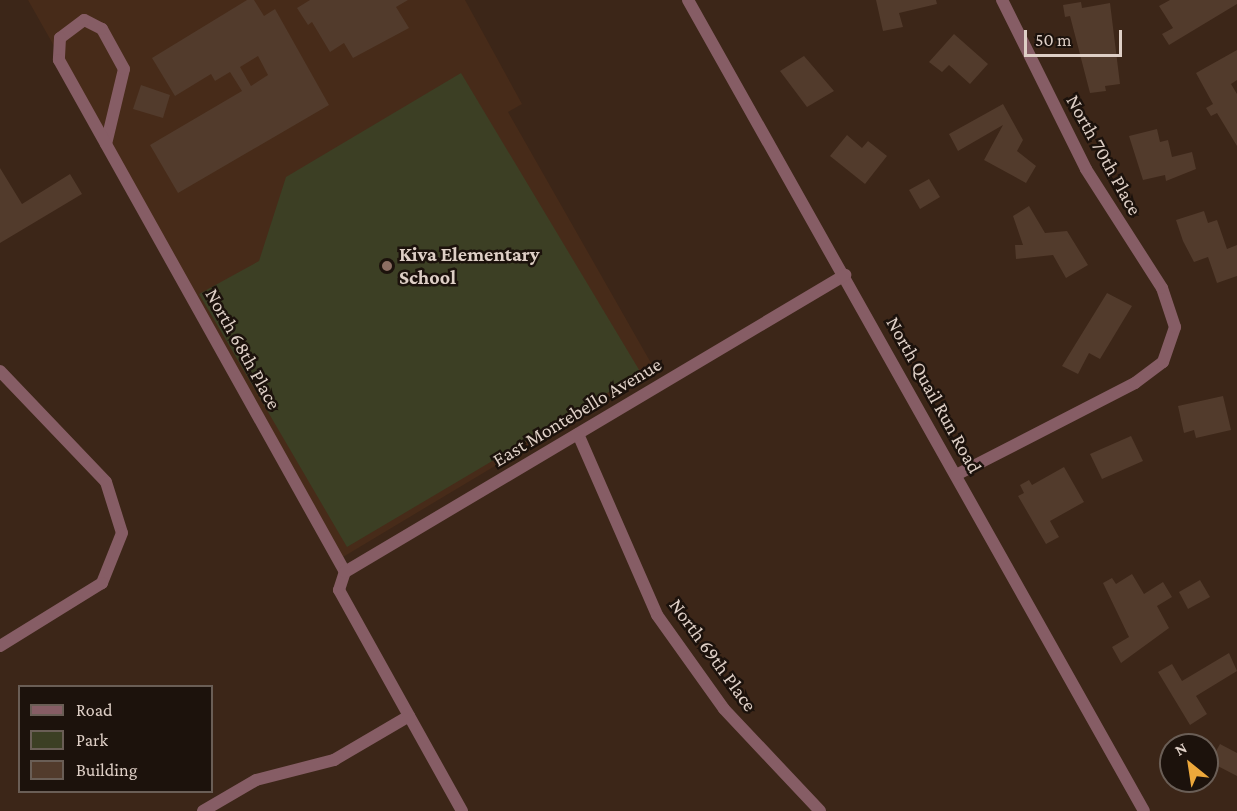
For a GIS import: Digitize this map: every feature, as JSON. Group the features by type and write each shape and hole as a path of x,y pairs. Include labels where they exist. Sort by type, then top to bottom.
{"street":[{"name":"North Quail Run Road","path":"688,0 845,275 1144,811"},
{"name":"North 70th Place","path":"956,475 1135,383 1163,362 1174,327 1162,288 1086,169 1002,0"},
{"name":"North 68th Place","path":"106,144 124,69 102,29 84,21 60,38 59,60 345,572"},
{"name":"East Montebello Avenue","path":"345,572 845,275"},
{"path":"0,371 106,482 122,533 102,583 0,646"},
{"name":"North 69th Place","path":"578,434 657,615 724,709 820,811"},
{"path":"345,572 339,590 462,811"},
{"path":"203,811 256,780 334,760 409,716"}],"shaded area":[{"name":"Kiva Elementary School","path":"28,0 465,0 522,104 508,112 655,370 343,557"}],"green space":[{"path":"461,73 641,373 347,547 199,294 259,261 286,177"}],"building":[{"path":"247,0 254,0 264,16 275,9 329,105 178,193 150,145 242,91 230,72 215,81 211,74 175,96 152,58","holes":["258,56 268,75 251,86 240,67"]},
{"path":"310,0 408,0 396,7 409,28 353,58 344,43 330,52 312,22 308,25 297,8"},
{"path":"876,0 936,0 937,4 899,13 903,27 883,31"},
{"path":"1170,0 1237,0 1237,4 1169,45 1162,34 1173,28 1159,6"},
{"path":"1081,2 1082,8 1110,3 1120,84 1105,86 1106,91 1090,93 1070,16 1065,17 1063,5"},
{"path":"954,34 988,64 970,84 949,65 942,72 929,62"},
{"path":"1237,50 1237,80 1231,84 1237,94 1237,146 1217,113 1211,116 1206,108 1213,104 1196,73"},
{"path":"804,56 834,91 807,107 780,71"},
{"path":"141,85 170,95 163,118 133,109"},
{"path":"1003,104 1023,140 1017,151 1036,166 1026,183 984,160 1003,125 958,151 949,134"},
{"path":"1157,129 1160,142 1168,140 1172,157 1192,152 1196,169 1166,181 1165,175 1143,180 1129,136"},
{"path":"847,135 862,148 868,141 887,156 865,184 830,156"},
{"path":"0,168 22,204 70,174 82,194 0,243"},
{"path":"929,179 940,197 920,209 909,190"},
{"path":"1029,206 1045,233 1067,231 1088,265 1066,278 1053,255 1016,259 1015,245 1023,245 1013,216"},
{"path":"1204,211 1208,223 1217,220 1227,249 1237,245 1237,276 1217,283 1208,257 1194,262 1183,241 1176,220"},
{"path":"1107,293 1132,306 1100,359 1089,353 1078,374 1062,366"},
{"path":"1223,396 1231,430 1196,438 1194,430 1184,433 1178,406"},
{"path":"1131,436 1143,461 1102,479 1090,454"},
{"path":"1064,467 1084,502 1050,521 1059,537 1046,544 1018,496 1024,493 1020,485 1029,480 1032,485"},
{"path":"1132,574 1144,594 1163,582 1172,597 1157,606 1169,628 1121,663 1112,647 1129,637 1103,583 1112,578 1116,584"},
{"path":"1200,580 1210,597 1188,609 1179,592"},
{"path":"1229,653 1237,671 1196,696 1207,714 1190,725 1158,672 1172,664 1182,681"},
{"path":"1220,744 1237,753 1237,776 1219,767"}],"place":[{"name":"Kiva Elementary School","path":"387,266"}]}
